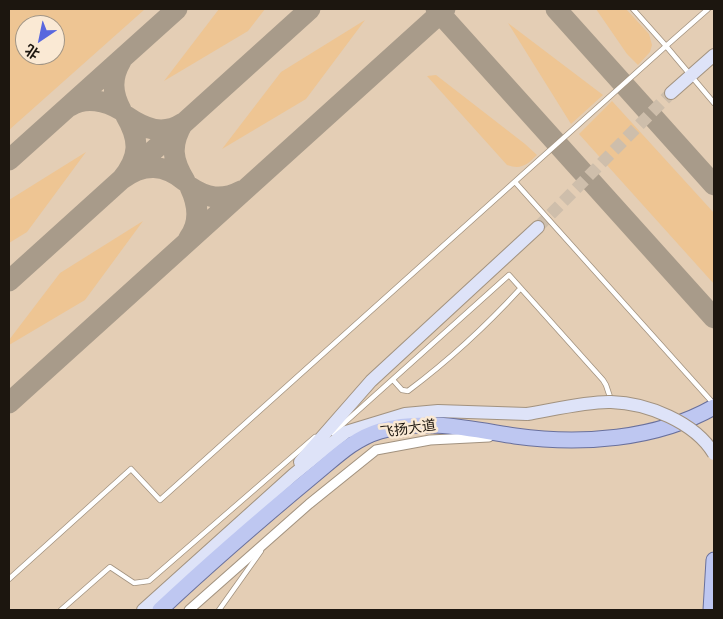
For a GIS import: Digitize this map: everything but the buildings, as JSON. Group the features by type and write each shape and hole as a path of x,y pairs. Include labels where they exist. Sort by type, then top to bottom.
{"main road":[{"path":"671,93 714,55"},
{"path":"283,483 337,418 371,381 538,227"},
{"path":"143,610 283,483 346,432 377,421 405,414 438,411 527,414 611,402 656,410 689,427 714,454"},
{"name":"飞扬大道","path":"160,610 237,538 348,447 380,431 442,424 517,436 598,440 658,429 714,405"},
{"path":"143,610 237,538"},
{"path":"711,610 714,560"}],"street":[{"path":"189,610 271,537 376,450 430,440 517,436"}],"lane":[{"path":"632,9 714,103"},
{"path":"9,579 131,469 160,500 708,9"},
{"path":"515,182 714,405"},
{"path":"304,457 393,380 509,275 606,385 611,402"},
{"path":"393,380 402,390 408,391 428,377 503,307 520,288"},
{"path":"61,610 110,567 134,583 149,581 337,418"},
{"path":"219,610 271,537"}],"shaded area":[{"path":"9,9 714,9 714,610 9,610"},
{"path":"9,9 145,9 9,130"},
{"path":"219,9 265,9 248,31 164,81"},
{"path":"596,9 626,9 649,34 652,45 650,52 638,65 627,54"},
{"path":"365,20 306,99 222,149 281,72"},
{"path":"508,23 603,95 571,124"},
{"path":"436,75 537,155 524,166 507,165 427,76"},
{"path":"612,101 714,213 714,284 579,134"},
{"path":"86,152 27,232 9,243 9,200"},
{"path":"143,221 85,300 9,345 9,340 60,273"}],"taxiway":[{"path":"9,160 177,9"},
{"path":"9,281 310,9"},
{"path":"436,9 714,318"},
{"path":"9,403 445,9"},
{"path":"556,9 714,185"},
{"path":"70,106 89,100 109,104 121,110 114,92 114,79 121,61"},
{"path":"126,116 147,127 161,130 176,127 183,123 176,138 174,152 177,166 185,181 169,171 154,168 138,170 122,179 132,163 136,148 134,133 126,116"},
{"path":"189,238 197,219 195,200 190,187 202,194 214,197 227,196 241,191"}],"tunnel":[{"path":"538,227 671,93"}]}
